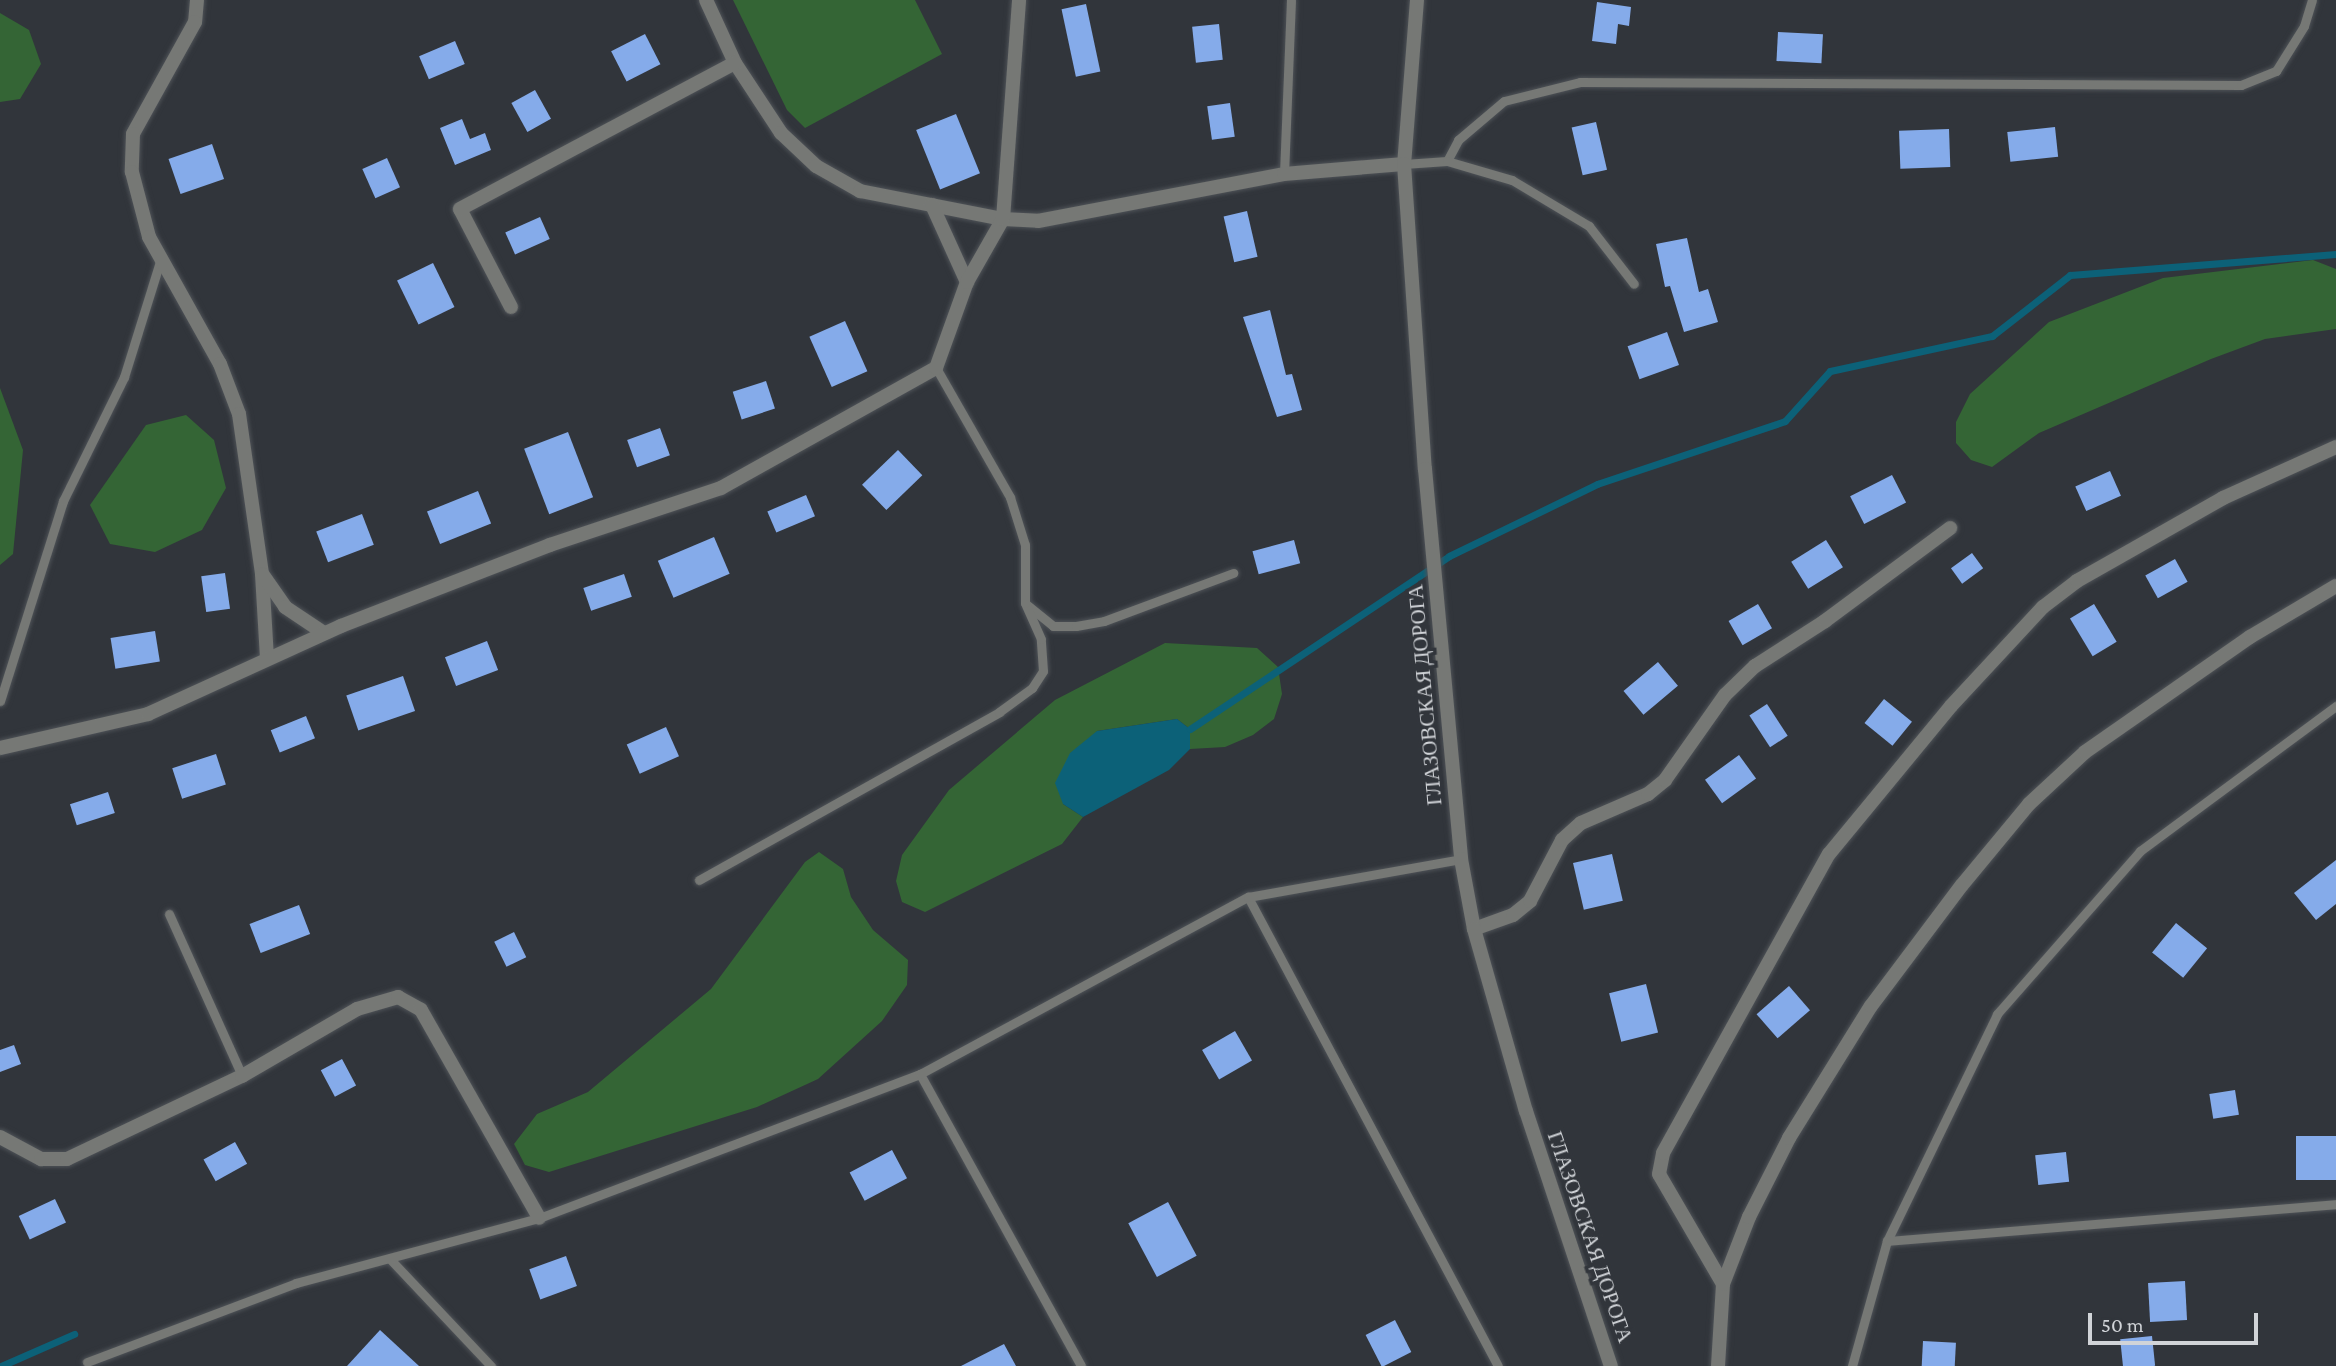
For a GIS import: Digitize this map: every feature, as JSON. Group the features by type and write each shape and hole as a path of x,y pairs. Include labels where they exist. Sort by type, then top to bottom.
{"street":[{"path":"197,0 195,22 133,134 132,172 149,237 220,364 239,414 262,574 267,659"},
{"path":"706,0 735,63 782,133 816,166 860,191 1003,219 1084,215 1284,174 1404,164"},
{"path":"0,748 148,714 324,634 550,545 721,488 936,368 967,282 1003,219 1019,0"},
{"name":"ГЛАЗОВСКАЯ ДОРОГА","path":"1417,0 1404,164 1425,469 1461,859 1474,929 1526,1111 1611,1366"},
{"path":"511,307 460,209 735,63"},
{"path":"932,205 967,282"},
{"path":"1723,1284 1659,1174 1663,1153 1829,854 1951,706 2043,607 2077,581 2223,498 2336,447"},
{"path":"1474,929 1513,915 1530,901 1562,840 1581,822 1648,794 1665,780 1725,695 1755,666 1825,621 1950,528"},
{"path":"262,574 285,607 324,634"},
{"path":"1718,1366 1723,1284 1749,1217 1789,1139 1871,1006 2029,804 2085,752 2250,637 2336,586"},
{"path":"0,1138 41,1159 67,1158 242,1076 357,1009 398,997 421,1010 539,1217"}],"lane":[{"path":"1284,174 1291,0"},
{"path":"1447,161 1458,140 1504,102 1580,82 2241,85 2276,71 2304,26 2312,0"},
{"path":"1404,164 1447,161 1511,180 1589,226 1634,284"},
{"path":"0,701 63,501 124,377 161,258"},
{"path":"699,880 999,712 1032,688 1043,671 1041,639 1025,603 1025,545 1010,497 936,368"},
{"path":"1025,603 1053,626 1076,626 1104,621 1233,573"},
{"path":"1852,1366 1887,1241 1997,1014 2140,851 2336,706"},
{"path":"85,1365 296,1283 391,1260 539,1217 920,1074 1248,897 1461,859"},
{"path":"1248,897 1498,1366"},
{"path":"169,914 242,1076"},
{"path":"920,1074 1082,1366"},
{"path":"1887,1241 2336,1203"},
{"path":"391,1260 491,1366"}],"green space":[{"path":"733,0 915,0 942,54 805,128 787,110"},
{"path":"0,13 29,30 41,64 20,99 0,102"},
{"path":"2313,260 2336,269 2336,329 2265,339 2211,359 2039,433 1992,467 1971,460 1956,443 1956,422 1970,394 2049,322 2163,278"},
{"path":"0,388 23,450 13,554 0,565"},
{"path":"186,415 214,440 226,488 202,530 155,552 110,544 90,505 146,425"},
{"path":"1165,643 1257,648 1278,667 1282,694 1274,719 1253,735 1225,747 1190,749 1190,729 1177,719 1097,731 1063,804 1083,817 1062,844 925,912 902,902 896,881 902,855 949,790 1055,700"},
{"path":"819,852 843,869 851,897 873,930 908,960 907,985 882,1021 818,1079 757,1107 549,1172 525,1165 514,1144 537,1114 588,1092 711,989 805,862"}],"water":[{"path":"1177,719 1190,729 1190,749 1169,770 1083,817 1063,804 1055,783 1070,753 1097,731"}],"building":[{"path":"1597,2 1631,7 1629,26 1618,24 1616,44 1592,41"},
{"path":"1086,4 1100,71 1076,77 1062,9"},
{"path":"1219,24 1223,60 1196,63 1192,27"},
{"path":"1778,32 1823,34 1821,63 1776,61"},
{"path":"645,34 660,64 627,82 611,51"},
{"path":"455,41 465,64 429,79 419,56"},
{"path":"535,90 551,119 527,132 511,103"},
{"path":"1230,103 1235,137 1212,140 1207,106"},
{"path":"956,114 980,173 940,189 916,130"},
{"path":"462,119 470,139 485,133 491,150 455,165 440,128"},
{"path":"1596,122 1607,170 1583,175 1572,128"},
{"path":"2055,127 2058,157 2010,162 2007,132"},
{"path":"1949,129 1950,167 1900,169 1899,131"},
{"path":"212,144 224,179 181,194 169,159"},
{"path":"387,158 400,187 375,198 362,169"},
{"path":"1247,211 1258,257 1234,262 1224,216"},
{"path":"540,217 550,239 515,254 505,232"},
{"path":"1687,238 1699,292 1708,289 1718,322 1684,332 1670,286 1665,287 1656,244"},
{"path":"433,263 454,307 419,325 397,281"},
{"path":"1270,310 1286,375 1292,374 1302,410 1277,417 1243,317"},
{"path":"845,321 867,371 832,387 809,337"},
{"path":"1667,332 1679,365 1640,379 1628,346"},
{"path":"766,381 775,409 742,419 733,392"},
{"path":"660,428 670,455 637,467 627,440"},
{"path":"568,432 593,497 549,514 524,449"},
{"path":"898,450 922,475 886,510 862,485"},
{"path":"2110,471 2121,496 2086,511 2075,486"},
{"path":"1892,475 1906,503 1864,524 1850,496"},
{"path":"478,491 491,523 440,544 427,512"},
{"path":"806,495 815,516 776,533 767,511"},
{"path":"362,514 374,545 328,562 316,532"},
{"path":"714,537 730,574 673,598 658,561"},
{"path":"1294,540 1300,563 1259,574 1252,551"},
{"path":"1826,540 1843,567 1808,589 1791,562"},
{"path":"1972,553 1983,568 1962,584 1951,568"},
{"path":"2175,559 2188,582 2158,598 2145,575"},
{"path":"225,573 230,609 206,612 201,576"},
{"path":"624,574 632,597 591,611 583,588"},
{"path":"1758,604 1772,628 1743,645 1729,621"},
{"path":"2094,604 2117,642 2093,656 2070,618"},
{"path":"155,631 160,662 115,669 111,638"},
{"path":"487,641 498,670 456,686 445,657"},
{"path":"1658,662 1678,686 1643,715 1624,691"},
{"path":"403,676 415,711 358,731 346,696"},
{"path":"1884,699 1912,722 1892,746 1864,723"},
{"path":"1767,704 1788,736 1770,747 1749,715"},
{"path":"306,716 315,738 280,752 271,730"},
{"path":"666,727 679,756 640,774 627,744"},
{"path":"216,754 226,784 182,799 172,768"},
{"path":"1739,755 1756,778 1722,803 1705,780"},
{"path":"108,792 115,813 77,825 70,804"},
{"path":"1612,854 1623,901 1584,910 1573,863"},
{"path":"2336,860 2336,904 2316,920 2294,893"},
{"path":"299,905 310,934 261,953 250,924"},
{"path":"2176,923 2207,948 2183,978 2152,953"},
{"path":"514,932 526,957 507,967 494,942"},
{"path":"1646,984 1658,1033 1621,1042 1609,993"},
{"path":"1789,986 1810,1010 1778,1038 1757,1014"},
{"path":"1235,1031 1252,1060 1219,1079 1202,1050"},
{"path":"14,1045 21,1064 0,1072 0,1050"},
{"path":"342,1059 356,1085 335,1097 321,1070"},
{"path":"2235,1090 2239,1115 2213,1119 2209,1094"},
{"path":"2296,1136 2336,1136 2336,1180 2296,1180"},
{"path":"235,1142 247,1164 216,1181 204,1159"},
{"path":"892,1150 907,1178 865,1201 850,1173"},
{"path":"2066,1152 2069,1182 2038,1185 2035,1155"},
{"path":"55,1199 66,1223 30,1239 19,1216"},
{"path":"1168,1202 1197,1256 1157,1277 1128,1223"},
{"path":"566,1256 577,1286 540,1299 529,1269"},
{"path":"2185,1281 2187,1320 2150,1322 2148,1283"},
{"path":"1395,1320 1411,1352 1381,1366 1366,1335"},
{"path":"380,1330 419,1366 347,1366"},
{"path":"2152,1336 2155,1366 2123,1366 2120,1339"},
{"path":"1923,1341 1956,1343 1955,1366 1922,1366"},
{"path":"1004,1344 1016,1366 961,1366"}],"waterway":[{"path":"1190,729 1449,556 1597,484 1785,421 1830,371 1992,336 2070,275 2336,254"},
{"path":"1,1366 74,1334"}]}
